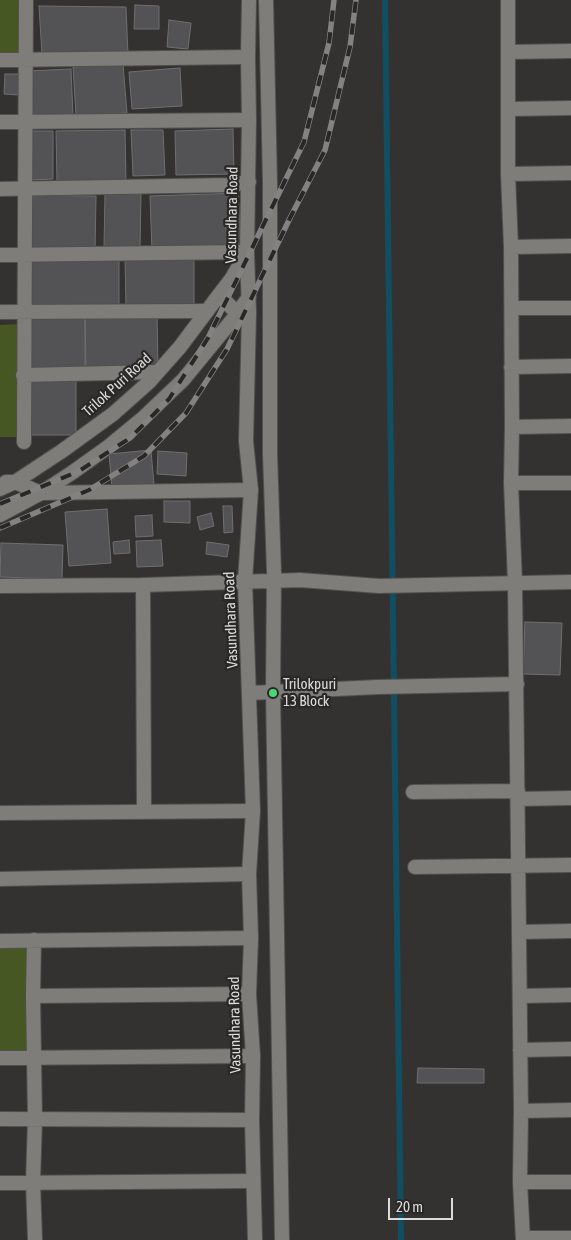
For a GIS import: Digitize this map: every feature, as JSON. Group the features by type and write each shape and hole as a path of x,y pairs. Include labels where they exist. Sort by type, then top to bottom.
{"street":[{"path":"24,442 26,0 35,0"},
{"name":"Vasundhara Road","path":"249,0 247,252 249,297 246,441 251,490 244,581 250,693 253,811 249,874 251,938 249,994 255,1240"},
{"path":"266,0 270,183 270,454 274,580 273,692 282,1240"},
{"path":"508,0 508,174 512,308 511,483 517,684 522,1111 520,1182 523,1239 571,1238"},
{"path":"508,52 571,51"},
{"path":"0,60 248,57"},
{"path":"509,109 571,108"},
{"path":"0,122 249,120"},
{"path":"508,174 571,173"},
{"path":"0,188 229,186 249,182"},
{"path":"511,247 571,246"},
{"path":"0,255 247,252"},
{"name":"Trilok Puri Road","path":"0,489 15,482 62,451 113,414 149,382 180,346 232,278 247,252"},
{"path":"0,515 41,493 108,447 142,419 183,380 249,297 270,294"},
{"path":"219,295 237,313"},
{"path":"512,308 571,308"},
{"path":"0,312 207,311"},
{"path":"511,367 571,366"},
{"path":"23,375 157,372"},
{"path":"512,427 571,426"},
{"path":"0,482 15,482 41,493 251,490"},
{"path":"511,483 571,483"},
{"path":"0,586 143,585 274,580 379,586 571,582"},
{"path":"143,585 144,811"},
{"path":"250,693 378,687 517,684"},
{"path":"413,792 571,798"},
{"path":"0,813 253,811"},
{"path":"415,867 571,865"},
{"path":"0,879 249,874"},
{"path":"519,932 571,931"},
{"path":"0,940 251,938"},
{"path":"34,940 35,1119 33,1182 35,1240"},
{"path":"33,996 249,994"},
{"path":"520,996 571,996"},
{"path":"520,1050 571,1049"},
{"path":"0,1058 252,1056"},
{"path":"522,1111 571,1110"},
{"path":"0,1119 252,1120"},
{"path":"0,1183 253,1181"},
{"path":"520,1182 571,1182"}],"green space":[{"path":"0,0 18,0 19,56 0,56"},
{"path":"19,324 22,437 0,437 0,325"},
{"path":"0,947 27,947 30,1059 0,1059"}],"building":[{"path":"135,5 159,6 159,29 134,29"},
{"path":"39,6 126,7 128,55 42,55"},
{"path":"169,20 191,23 188,49 167,47"},
{"path":"123,64 127,113 76,116 73,67"},
{"path":"180,68 182,106 132,109 129,72"},
{"path":"71,69 73,116 29,117 27,71"},
{"path":"5,74 19,74 18,95 4,94"},
{"path":"233,129 234,174 176,175 175,131"},
{"path":"125,130 126,182 57,183 56,131"},
{"path":"131,130 163,130 165,175 133,176"},
{"path":"31,131 53,131 53,179 31,180"},
{"path":"105,193 141,194 140,248 104,248"},
{"path":"238,193 241,248 152,251 150,196"},
{"path":"28,195 96,196 95,253 27,251"},
{"path":"29,257 119,257 119,310 29,310"},
{"path":"125,257 194,257 194,309 126,308"},
{"path":"30,314 85,314 85,372 30,373"},
{"path":"157,314 158,368 86,369 85,315"},
{"path":"25,377 76,377 76,435 25,435"},
{"path":"151,450 154,485 112,488 109,454"},
{"path":"158,451 187,453 186,476 157,474"},
{"path":"164,501 190,501 190,523 164,522"},
{"path":"223,506 232,506 233,532 224,533"},
{"path":"107,509 111,563 69,566 65,512"},
{"path":"211,513 214,526 200,530 197,517"},
{"path":"152,515 153,536 136,537 135,516"},
{"path":"129,540 130,553 114,554 113,542"},
{"path":"161,540 163,566 137,567 136,541"},
{"path":"207,542 229,545 227,557 206,554"},
{"path":"1,543 63,545 62,579 0,577"},
{"path":"525,622 562,623 560,675 523,674"},
{"path":"418,1068 484,1069 484,1083 417,1083"}],"waterway":[{"path":"385,0 401,1240"}],"railway":[{"path":"0,504 79,471 130,438 169,399 208,338 304,142 329,43 334,0"},
{"path":"0,528 89,490 144,456 186,413 227,349 325,150 350,47 356,0"}],"place":[{"name":"Trilokpuri 13 Block","path":"273,693"}]}
